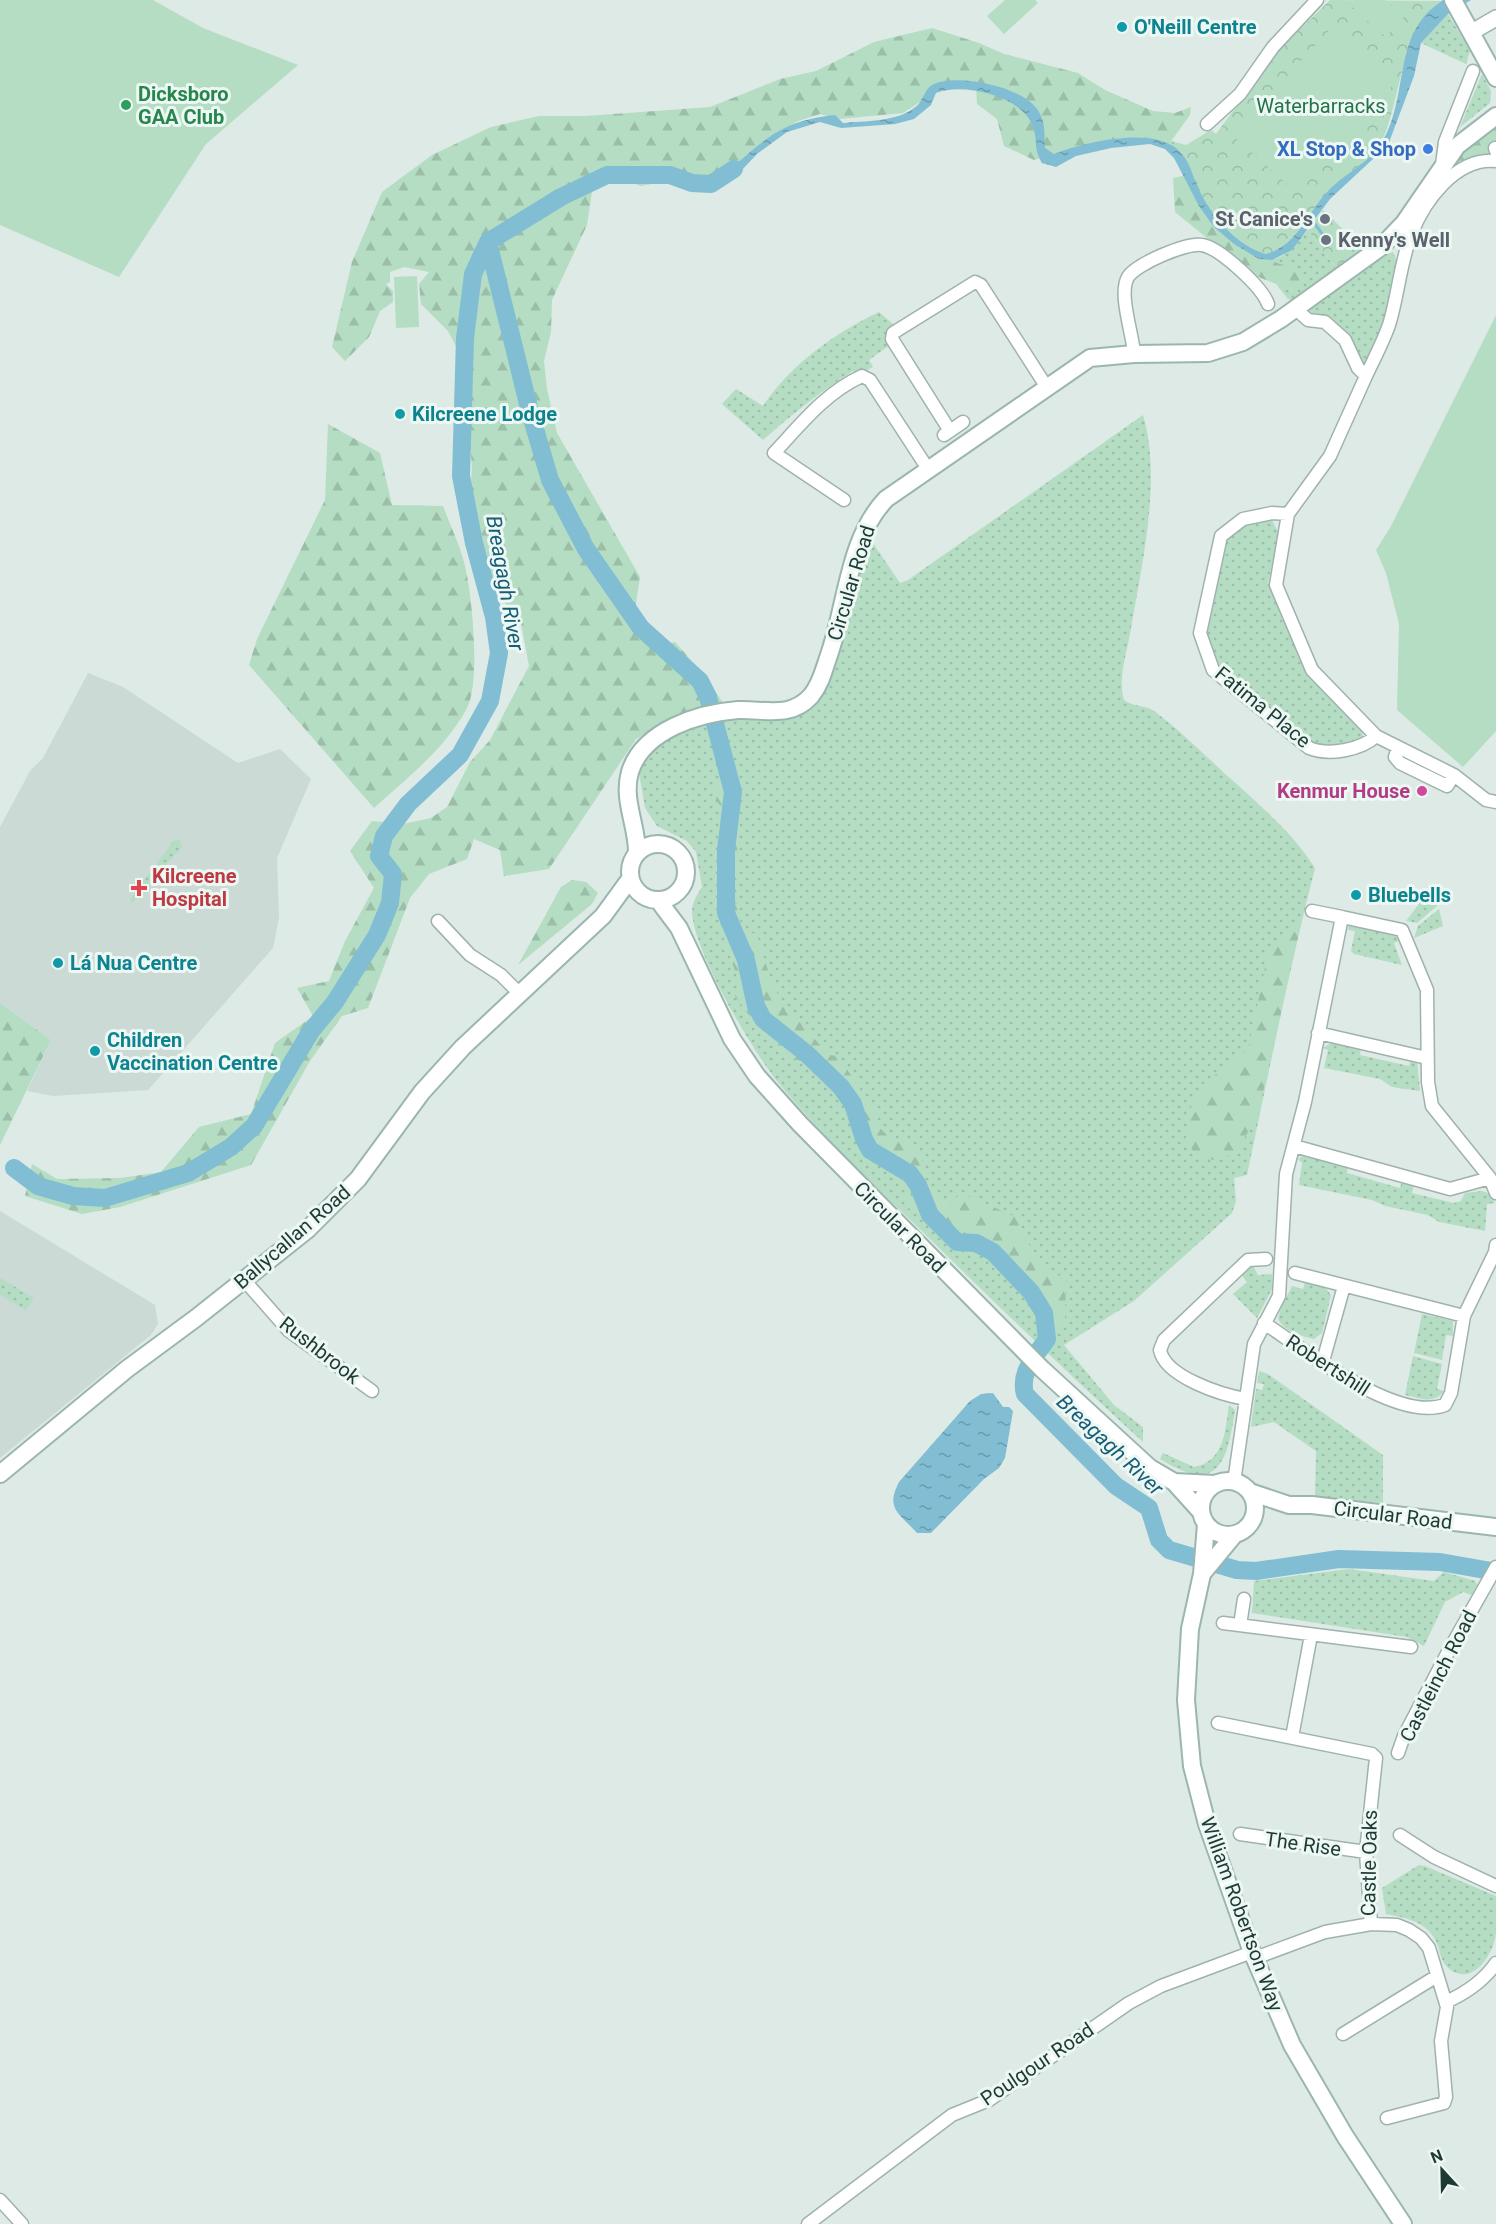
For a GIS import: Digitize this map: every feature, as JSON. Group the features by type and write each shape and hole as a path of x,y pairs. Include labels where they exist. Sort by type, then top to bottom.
{"main road":[{"path":"1457,5 1496,78"},
{"name":"Circular Road","path":"630,879 632,860 637,852 637,834 628,796 630,772 638,754 647,743 662,732 694,720 726,712 781,712 803,703 811,696 825,670 839,626 864,526 886,499 1077,364 1103,355 1208,353 1229,348 1296,309 1368,258 1393,236 1421,199 1442,165 1465,138 1496,116"},
{"name":"Circular Road","path":"628,796 646,830 654,839 672,846 684,860 687,869 682,887 679,928"},
{"path":"637,852 645,846 663,843"},
{"path":"630,879 640,894 658,900 667,899 682,887"},
{"name":"Ballycallan Road","path":"0,1474 127,1369 244,1281 307,1230 358,1179 423,1092 463,1047 603,916 630,879"},
{"name":"Ballycallan Road","path":"603,916 640,894"},
{"name":"Circular Road","path":"658,900 679,928 714,1005 757,1076 808,1133 1042,1369 1150,1468 1174,1482 1204,1525"},
{"name":"Circular Road","path":"1174,1482 1215,1484"},
{"path":"1234,1482 1250,1492 1255,1511 1251,1523 1229,1540 1204,1571 1206,1493 1215,1484 1234,1482"},
{"name":"Circular Road","path":"1250,1492 1267,1500 1289,1505 1312,1505 1496,1527"},
{"name":"Circular Road","path":"1251,1523 1289,1505"},
{"path":"1204,1525 1229,1540"},
{"name":"William Robertson Way","path":"1204,1571 1190,1629 1186,1700 1192,1766 1207,1824 1254,1955 1292,2045 1398,2222"}],"street":[{"path":"1207,124 1240,94 1278,40 1317,0"},
{"path":"1472,32 1496,18"},
{"path":"1442,165 1445,142 1473,71"},
{"path":"1496,161 1472,163 1450,176 1417,224 1407,250 1388,326 1366,376 1330,456 1288,514 1276,585 1312,670 1376,736 1454,775 1486,800 1496,802"},
{"path":"1134,354 1125,289 1127,278 1134,270 1151,259 1200,244 1213,249 1260,287 1268,304"},
{"path":"963,422 947,433 892,339 893,333 975,282 981,285 1046,386"},
{"path":"1296,309 1308,320 1325,322 1345,340 1358,368 1366,376"},
{"path":"844,500 774,453 818,405 845,384 862,376 870,380 928,469"},
{"name":"Fatima Place","path":"1288,514 1272,513 1243,519 1221,536 1200,633 1206,655 1213,670 1226,683 1309,748 1320,752 1335,751 1367,744 1376,736"},
{"path":"1398,747 1396,760 1417,771 1447,786 1454,775"},
{"path":"1312,911 1402,930 1427,990 1429,1003 1426,1058 1428,1090 1432,1106 1490,1179 1496,1193"},
{"name":"Robertshill","path":"1234,1482 1254,1344 1279,1296 1286,1174 1294,1146 1342,917"},
{"path":"438,921 470,955 501,975 520,994"},
{"path":"1318,1033 1426,1058"},
{"path":"1294,1146 1450,1190 1490,1179"},
{"name":"Robertshill","path":"1264,1323 1376,1396 1433,1409 1445,1405 1451,1393 1464,1316 1496,1252 1496,1245"},
{"path":"1246,1399 1209,1391 1163,1360 1160,1350 1164,1341 1248,1260 1266,1259"},
{"path":"1295,1274 1464,1316"},
{"name":"Rushbrook","path":"244,1281 289,1331 372,1391"},
{"path":"1323,1361 1344,1286"},
{"name":"Castleinch Road","path":"1398,1753 1404,1736 1448,1652 1496,1567"},
{"path":"1240,1625 1244,1599"},
{"path":"1223,1623 1411,1647"},
{"path":"1218,1723 1292,1737 1311,1635"},
{"name":"Castle Oaks","path":"1254,1955 1325,1932 1371,1924 1366,1852 1377,1762 1375,1755 1292,1737"},
{"name":"The Rise","path":"1239,1834 1366,1852"},
{"path":"1400,1835 1434,1857 1496,1886"},
{"path":"1371,1924 1397,1925 1422,1938 1429,1948 1446,2002 1441,2042 1446,2097 1444,2103 1388,2118"},
{"name":"Poulgour Road","path":"808,2224 952,2115 989,2100 1129,2003 1161,1986 1254,1955"},
{"path":"1446,2002 1464,1994 1487,1977 1496,1964"},
{"path":"1343,2034 1437,1976"},
{"path":"0,2200 22,2224"}],"shaded area":[{"name":"Kilcreene Hospital","path":"88,673 123,687 238,763 280,749 311,779 277,858 279,918 273,948 148,1090 53,1096 27,1091 51,1040 0,1003 0,827 30,771 43,758"},
{"path":"0,1211 155,1305 158,1324 151,1335 0,1458"}],"green space":[{"name":"Dicksboro GAA Club","path":"0,0 153,0 203,28 298,65 206,144 119,277 0,225"},
{"path":"1005,0 1035,0 1038,3 1004,34 987,16"},
{"name":"Waterbarracks","path":"1330,0 1441,1 1428,13 1417,29 1382,141 1365,162 1321,199 1286,244 1266,254 1253,250 1211,213 1182,153 1169,144 1171,141 1186,145 1211,130 1216,134 1276,53"},
{"path":"1354,0 1385,0 1404,17 1386,37 1350,5"},
{"path":"1448,14 1470,51 1466,64 1421,43"},
{"path":"932,28 979,43 1004,54 1078,73 1105,90 1153,111 1175,113 1191,107 1190,115 1169,144 1136,138 1101,141 1034,160 1004,146 997,119 977,104 976,85 938,83 923,100 903,113 839,119 820,114 798,121 762,145 736,169 707,182 672,180 641,186 609,174 592,191 587,225 552,300 551,332 544,361 547,389 557,433 640,577 636,603 637,632 661,645 675,642 706,677 725,706 672,719 636,739 549,869 504,876 500,850 474,839 467,859 429,874 410,898 368,1008 342,1016 310,1061 251,1165 120,1207 82,1214 25,1196 32,1164 57,1179 121,1178 161,1172 199,1127 251,1114 275,1043 313,1016 297,988 329,981 345,941 374,888 350,851 372,821 403,824 431,818 447,807 470,762 490,740 529,666 521,623 501,598 485,561 470,496 472,467 463,360 448,331 421,304 419,284 429,272 404,267 390,272 390,282 386,284 393,291 393,302 380,311 369,337 345,361 332,347 352,262 382,192 432,155 491,127 539,116 586,116 710,107 780,79 816,71 874,42"},
{"path":"1329,30 1392,86 1296,192 1233,136"},
{"path":"1482,74 1491,91 1490,103 1460,127"},
{"path":"1496,128 1496,145 1490,145 1489,155 1457,170 1455,163 1468,147 1478,137"},
{"path":"1198,173 1273,252 1275,262 1295,267 1302,278 1296,292 1251,274 1175,212 1173,178"},
{"name":"Kenny's Well","path":"1323,210 1364,250 1337,270 1308,230"},
{"path":"1308,230 1337,270 1293,300 1288,299 1276,284 1296,292 1279,264 1272,260 1282,256"},
{"path":"1393,252 1398,264 1385,324 1366,369 1352,341 1325,317 1313,316 1309,309 1385,254"},
{"path":"417,276 419,327 396,328 394,277"},
{"path":"879,312 894,325 890,345 869,360 873,367 856,376 853,371 806,404 763,440 722,404 736,389 763,406 786,377 800,364 830,340"},
{"path":"1496,315 1496,731 1463,767 1397,710 1399,624 1386,573 1376,550 1390,528"},
{"path":"1143,415 1151,466 1150,493 1145,549 1122,673 1124,700 1151,709 1176,729 1280,825 1315,868 1292,961 1247,1175 1234,1178 1236,1201 1232,1213 1134,1301 1064,1345 1114,1405 1143,1427 1143,1442 872,1183 777,1081 739,1024 702,950 692,912 694,902 702,887 696,852 687,841 657,826 645,808 639,773 646,753 661,737 696,723 740,717 779,720 798,713 826,686 839,653 866,533 900,583 908,580"},
{"path":"328,424 380,453 392,505 443,506 462,555 470,593 474,636 474,678 467,708 437,749 413,774 374,808 249,665 257,639 325,500"},
{"path":"1265,517 1272,520 1279,534 1268,583 1307,673 1361,728 1363,736 1360,744 1324,748 1307,742 1232,677 1227,678 1214,661 1205,626 1209,623 1225,549 1222,544 1241,526"},
{"path":"717,783 738,803 737,866 730,882 741,924 758,937 772,984 786,1007 829,1055 838,1056 876,1113 880,1128 893,1141 909,1142 920,1152 926,1180 946,1206 958,1196 966,1195 1020,1219 1021,1234 1052,1275 1066,1276 1065,1320 1052,1333 1041,1300 1008,1262 980,1240 950,1230 908,1208 901,1161 860,1144 857,1138 856,1097 839,1076 818,1072 770,1044 735,996 739,983 721,929 718,883 721,807 711,791"},
{"path":"175,839 180,840 182,847 132,903 130,899"},
{"path":"572,880 586,882 598,893 592,904 518,965 561,887"},
{"path":"1428,892 1438,905 1417,923 1406,921"},
{"path":"1439,909 1443,926 1414,938 1418,926"},
{"path":"1303,916 1257,1118 1236,1151 1217,1161 1194,1154 1186,1136 1188,1113 1203,1084 1248,1050 1268,953"},
{"path":"1355,923 1399,936 1401,940 1394,943 1402,965 1354,954 1351,951 1355,931 1348,930 1349,925 1354,926"},
{"path":"0,1003 51,1040 0,1145"},
{"path":"1334,1041 1361,1047 1360,1055 1409,1066 1411,1059 1417,1061 1420,1091 1392,1087 1380,1079 1324,1068 1328,1050 1323,1048"},
{"path":"1306,1154 1348,1165 1347,1173 1400,1188 1402,1181 1414,1184 1412,1193 1454,1203 1461,1201 1465,1193 1482,1191 1490,1194 1495,1203 1487,1204 1485,1231 1439,1222 1428,1215 1385,1206 1372,1200 1299,1185 1302,1163 1298,1159"},
{"path":"1249,1265 1253,1266 1258,1275 1272,1274 1272,1289 1257,1318 1233,1294 1247,1282 1240,1273"},
{"path":"0,1278 34,1298 26,1310 0,1295"},
{"path":"1305,1282 1324,1286 1331,1295 1322,1333 1314,1339 1289,1330 1278,1319 1292,1286 1303,1289"},
{"path":"1422,1314 1453,1321 1453,1336 1446,1335 1442,1360 1414,1353"},
{"path":"1413,1356 1442,1364 1437,1389 1444,1391 1440,1395 1426,1399 1405,1395"},
{"path":"1259,1371 1268,1374 1383,1455 1383,1503 1315,1497 1316,1451 1274,1422 1251,1427 1256,1389 1262,1390 1264,1384 1257,1383"},
{"path":"1229,1405 1235,1410 1232,1429 1223,1459 1216,1468 1207,1474 1195,1474 1160,1459 1163,1453 1194,1467 1212,1458 1222,1444"},
{"path":"1349,1569 1434,1581 1444,1572 1475,1581 1477,1585 1471,1595 1463,1592 1445,1602 1424,1646 1407,1637 1252,1613 1254,1581"},
{"path":"1419,1865 1496,1896 1494,1941 1487,1958 1475,1971 1459,1974 1451,1970 1444,1962 1434,1938 1424,1926 1386,1914 1382,1888"}],"water":[{"path":"1443,0 1471,0 1448,14 1421,43 1414,76 1388,145 1330,199 1292,250 1272,260 1259,259 1234,244 1214,227 1199,206 1174,158 1165,149 1150,144 1111,148 1076,156 1056,167 1042,163 1033,127 1027,116 1005,100 976,91 961,89 936,93 931,105 914,119 895,124 841,128 820,122 787,132 757,154 741,171 716,185 715,181 757,147 781,130 796,123 835,115 843,123 898,116 914,108 934,84 945,81 974,81 1006,89 1032,103 1043,121 1045,148 1054,154 1067,149 1121,138 1157,140 1171,145 1185,158 1203,198 1217,219 1235,237 1266,254 1286,244 1329,190 1370,157 1381,144 1396,106 1403,66 1415,30 1426,14"},
{"path":"993,1393 1003,1407 1009,1407 1013,1411 1005,1458 999,1468 984,1479 931,1533 917,1533 894,1505 893,1499 899,1482 970,1401 981,1394"}],"waterway":[{"name":"Breagagh River","path":"14,1168 38,1186 73,1196 105,1198 188,1173 231,1147 254,1126 311,1031 335,1002 377,935 390,903 393,874 379,856 384,836 408,804 460,755 490,701 499,653 494,617 474,543 461,476 465,338 473,274 488,242 561,197 607,175 670,175 692,183 711,184 734,169"},
{"path":"1312,220 1323,235"},
{"name":"Breagagh River","path":"488,242 530,412 550,480 586,549 641,628 700,681 708,697 733,792 726,850 726,913 746,960 756,1006 763,1019 807,1054 841,1087 853,1104 864,1139 870,1150 910,1174 918,1185 930,1215 957,1242 976,1243 993,1252 1031,1292 1044,1313 1047,1339 1026,1372 1025,1394 1116,1486 1149,1508 1159,1540 1169,1550 1237,1570 1256,1571 1339,1559 1440,1562 1496,1572"}],"place":[{"name":"O'Neill Centre","path":"1122,27"},
{"name":"Dicksboro GAA Club","path":"126,105"},
{"name":"XL Stop & Shop","path":"1428,149"},
{"name":"St Canice's","path":"1325,219"},
{"name":"Kenny's Well","path":"1326,240"},
{"name":"Kilcreene Lodge","path":"400,414"},
{"name":"Kenmur House","path":"1422,791"},
{"name":"Kilcreene Hospital","path":"139,888"},
{"name":"Bluebells","path":"1356,895"},
{"name":"Lá Nua Centre","path":"58,963"},
{"name":"Children Vaccination Centre","path":"95,1051"}]}
